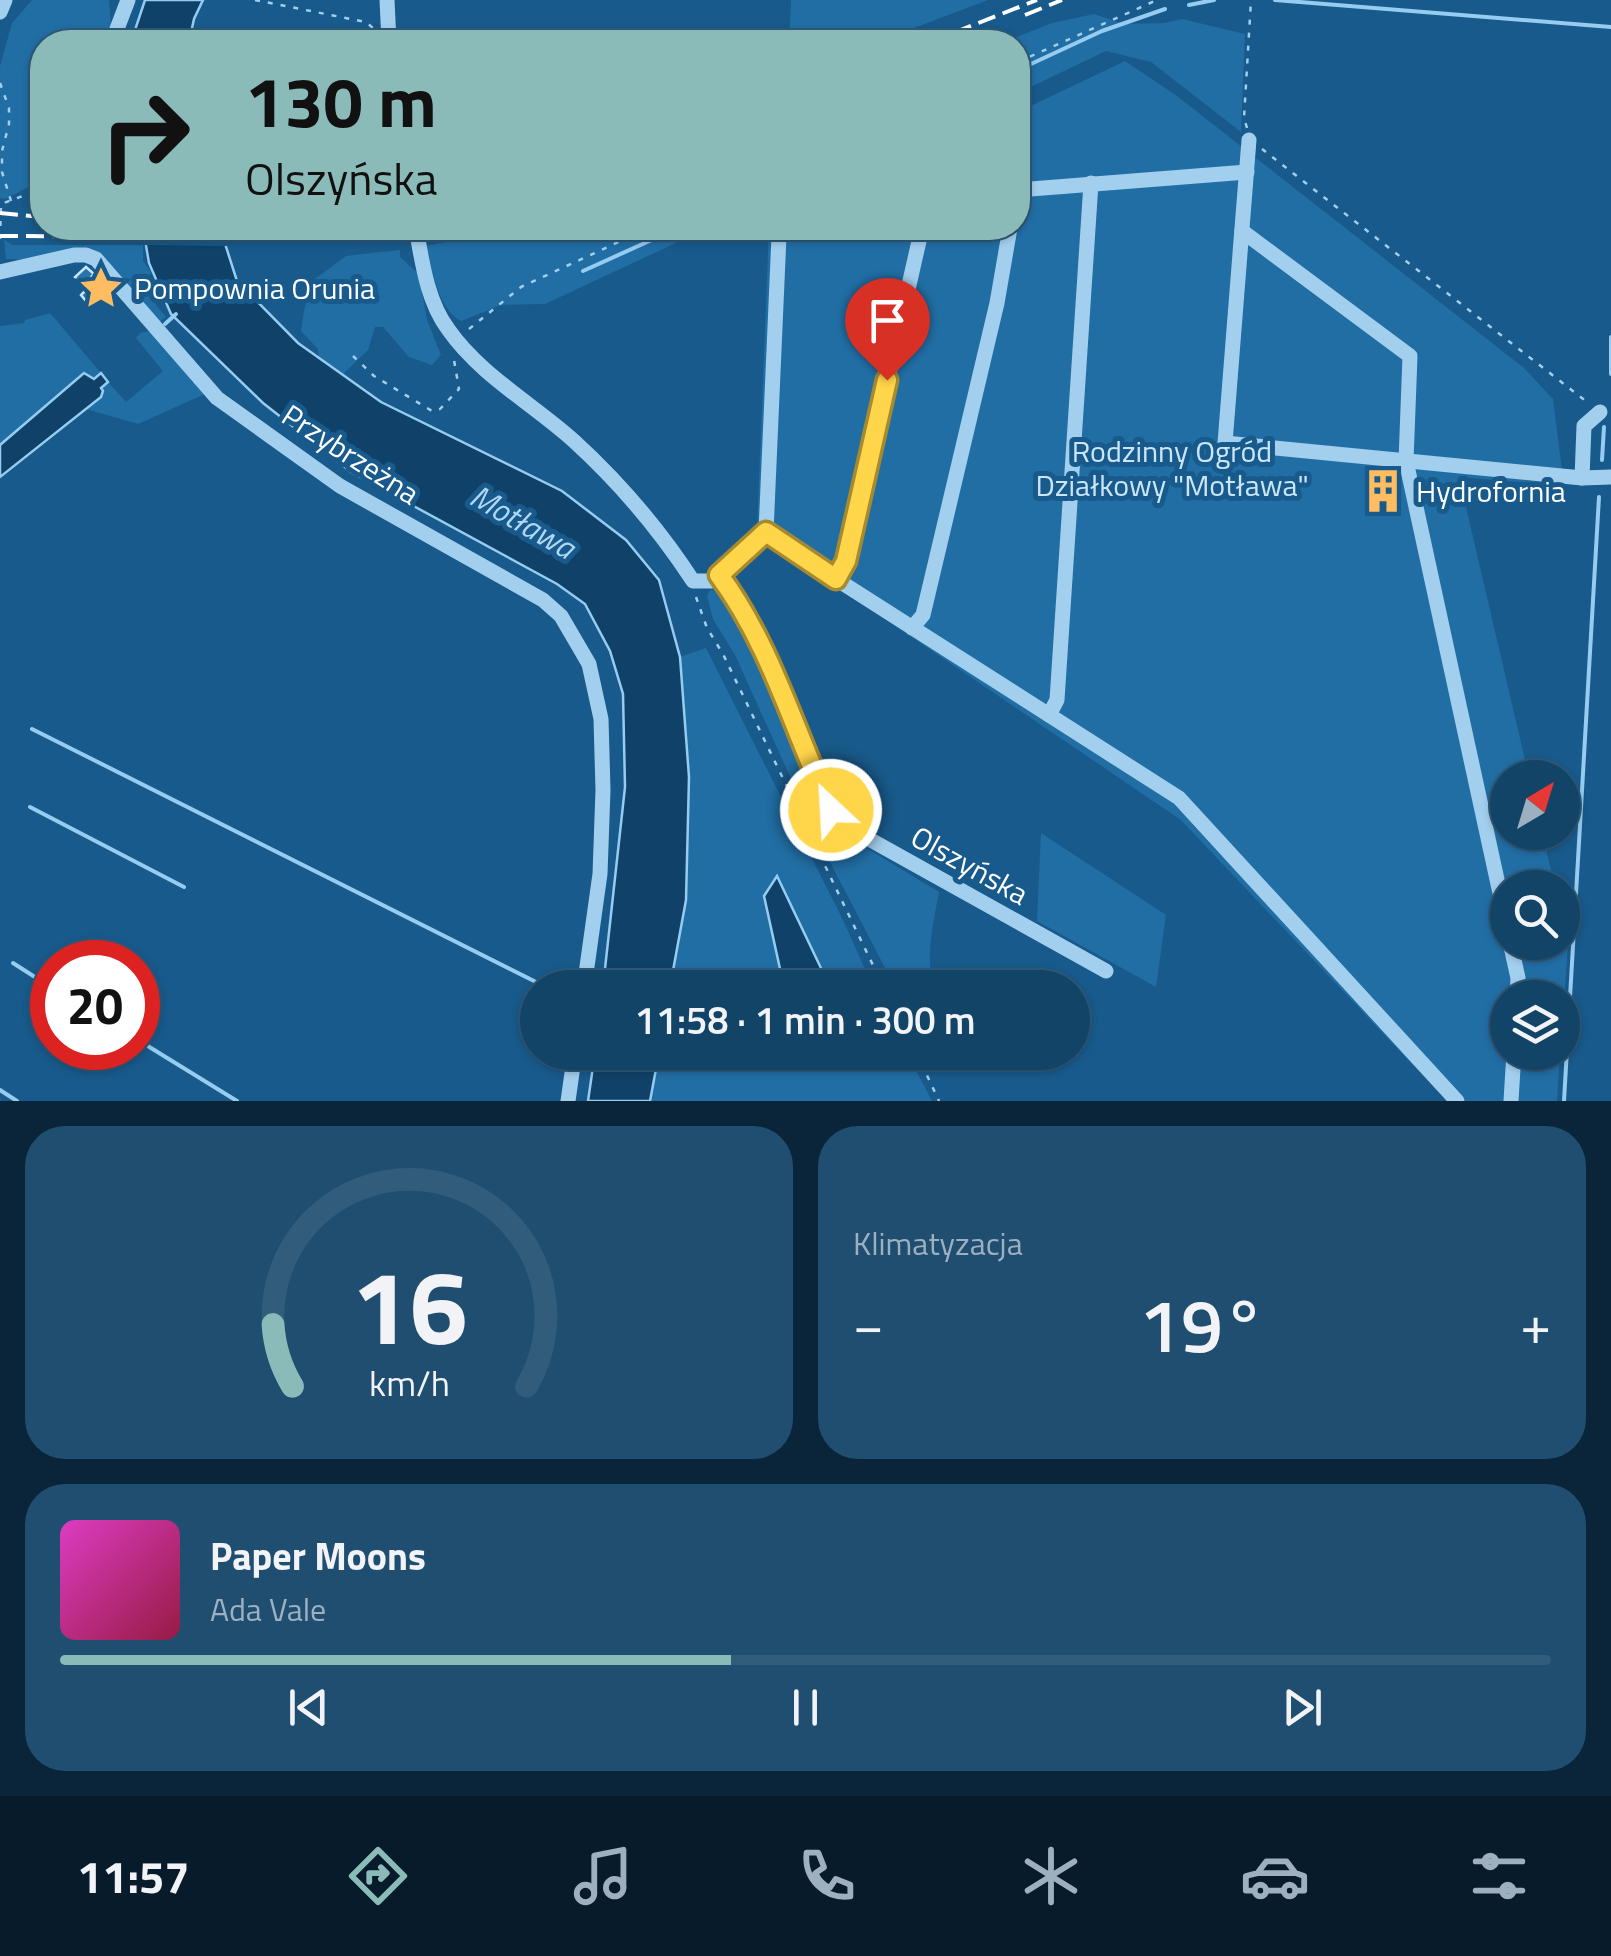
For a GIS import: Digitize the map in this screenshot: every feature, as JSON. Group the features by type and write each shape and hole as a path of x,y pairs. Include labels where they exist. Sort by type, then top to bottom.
{"street":[{"path":"0,12 5,0"},
{"path":"117,30 128,0"},
{"path":"384,30 386,0"},
{"path":"1250,140 1226,443 1582,478 1611,477"},
{"path":"1030,189 1247,172"},
{"path":"1049,715 1057,700 1092,183"},
{"path":"1242,231 1410,356 1406,461 1495,870"},
{"path":"419,240 434,306 448,330 474,358 574,442 623,490 670,546 693,581 712,581 765,534 779,240"},
{"path":"836,579 846,561 919,240"},
{"path":"912,628 923,615 1008,240"},
{"name":"Przybrzeżna","path":"0,272 74,255 96,259 217,398 340,486 543,600 561,616 590,664 601,719 600,874 587,970"},
{"path":"1582,478 1584,426 1600,412"},
{"path":"765,534 1179,798 1456,1101"},
{"name":"Olszyńska","path":"719,575 755,632 831,810 850,830 1106,971"},
{"path":"568,1101 572,1070"},
{"path":"1511,1101 1513,1070"}],"path":[{"path":"256,0 366,22 374,30"},
{"path":"1030,57 1157,0"},
{"path":"1251,0 1244,118 1250,140 1600,412"},
{"path":"0,83 9,108 2,172 11,201"},
{"path":"0,239 1,204 30,194"},
{"path":"456,339 521,287 623,240"},
{"path":"353,356 374,376 432,411 440,409 459,389 454,360"},
{"path":"693,581 700,614 875,970"},
{"path":"924,1070 939,1101"}],"green space":[{"path":"32,0 109,0 109,30 30,30 30,186 5,199 0,198 0,66 12,23"},
{"path":"791,0 988,0 909,30 790,30"},
{"path":"1094,14 1124,24 1182,19 1245,34 1241,132 1151,62 1106,51 1030,87 1030,32"},
{"name":"Rodzinny Ogród Działkowy \"Motława\"","path":"1125,61 1177,96 1524,368 1553,399 1564,486 1459,477 1525,760 1490,760 1490,850 1546,850 1551,870 1490,870 1490,960 1567,960 1566,980 1490,980 1490,1070 1559,1070 1557,1101 1447,1101 1181,820 757,532 769,240 1030,240 1030,106"},
{"path":"4,240 13,245 143,245 143,261 151,272 156,305 166,317 158,323 106,262 6,259"},
{"path":"454,240 682,240 545,304 501,305 461,321 441,298 426,246"},
{"path":"400,250 400,257 419,274 427,320 441,355 432,365 409,357 383,327 375,327 368,350 342,375 319,358 318,349 301,331 312,281 346,256"},
{"path":"50,313 101,373 94,379 84,374 0,445 0,326 24,323"},
{"path":"149,331 207,393 138,424 86,409 101,397 101,388 108,382 126,402 163,371 136,338"},
{"path":"710,590 725,591 757,649 830,826 939,892 931,970 886,970 820,843 735,655 713,619 707,596"},
{"path":"706,648 865,970 673,970 686,900 689,777 680,657"},
{"path":"1041,833 1166,915 1156,987 1037,921"},
{"path":"656,1070 916,1070 932,1101 650,1101"}],"water":[{"path":"145,0 203,0 192,30 135,30"},
{"name":"Motława","path":"145,240 224,240 237,281 298,343 381,402 562,491 626,540 659,580 680,657 689,777 686,900 673,970 605,970 625,787 623,694 610,651 585,604 557,584 351,472 263,403 171,314 149,263"},
{"path":"84,373 94,379 101,373 108,382 101,388 101,397 0,477 0,445"},
{"path":"777,876 822,970 780,970 764,896"},
{"path":"593,1070 656,1070 650,1101 588,1101"}],"pier":[{"path":"140,240 229,240 231,246 141,245"}],"building":[{"path":"86,267 106,294 91,307 81,295 86,290 75,277"},
{"name":"Hydrofornia","path":"1388,478 1392,502 1379,504 1375,480"}],"waterway":[{"path":"1189,5 1214,0"},
{"path":"1275,0 1611,27"},
{"path":"1030,64 1102,31 1165,9"},
{"path":"583,271 651,240"},
{"path":"165,324 176,314"},
{"path":"1611,337 1611,374"},
{"path":"1602,460 1604,427"},
{"path":"1564,1101 1599,497"},
{"path":"32,729 520,974"},
{"path":"30,807 184,887"},
{"path":"13,963 30,974"},
{"path":"160,1054 237,1101"},
{"path":"0,1090 17,1101"}],"railway":[{"path":"961,30 1037,0"},
{"path":"1025,15 1062,0"},
{"path":"0,213 30,216"},
{"path":"0,236 30,236"}],"place":[{"name":"Pompownia Orunia","path":"101,288"},
{"name":"Hydrofornia","path":"1383,491"}],"route":[{"path":"831,810 755,632 719,575 766,532 836,579 846,561 887,380"}]}
